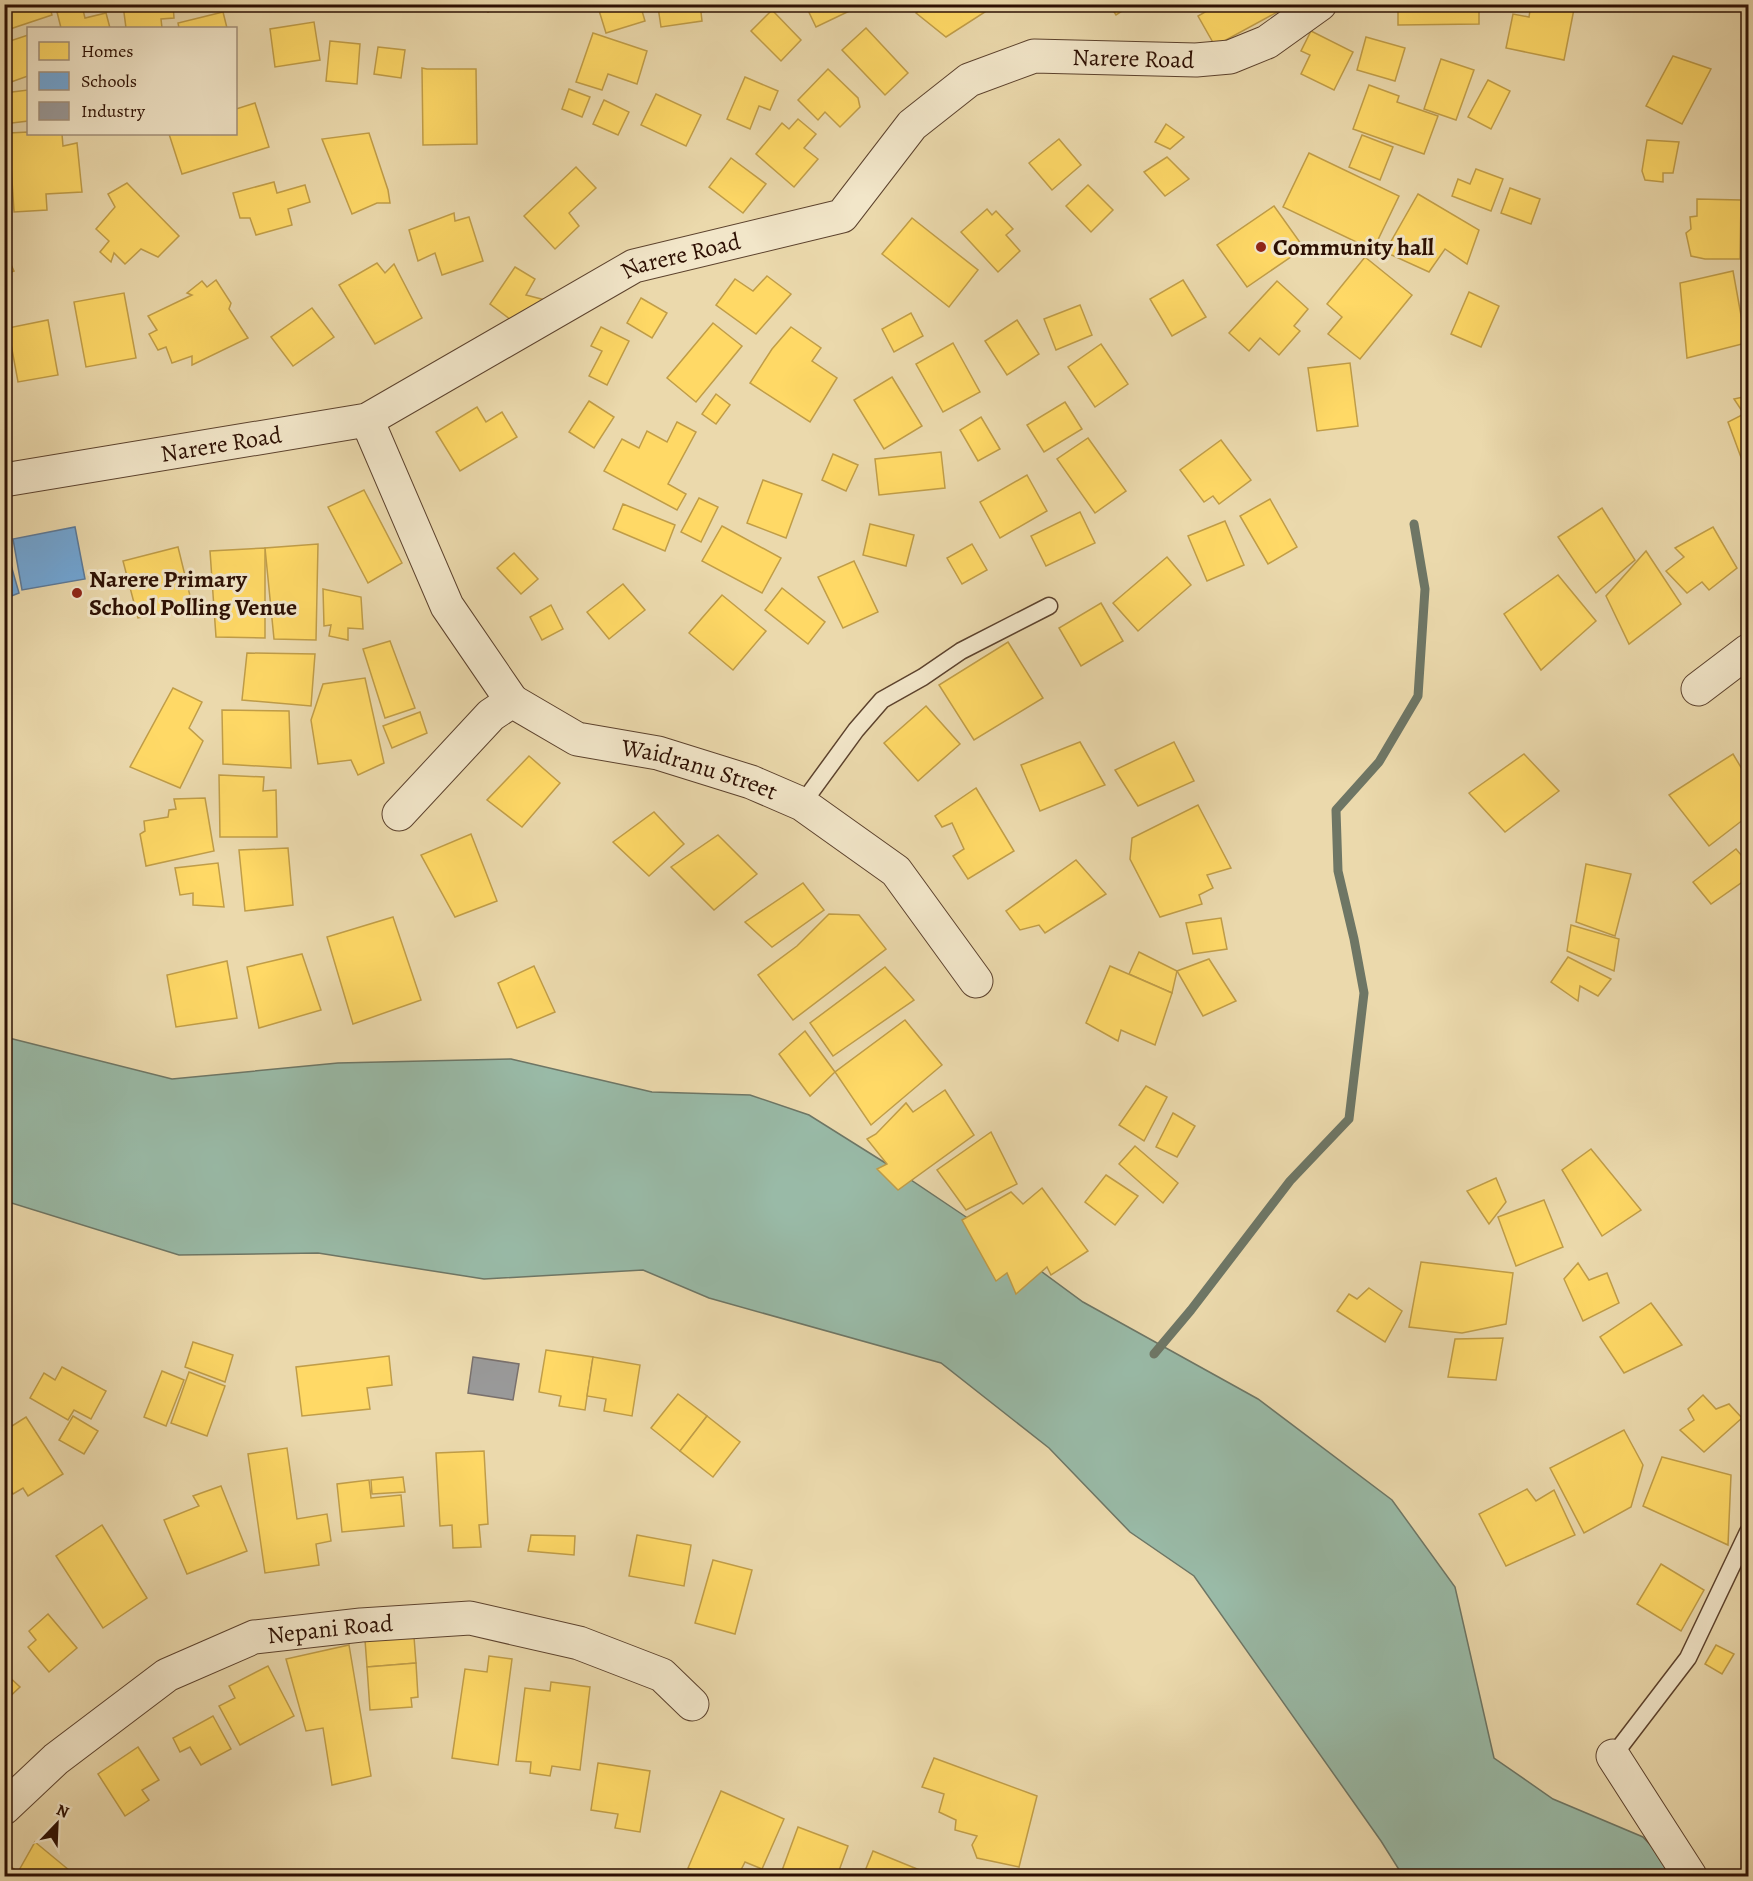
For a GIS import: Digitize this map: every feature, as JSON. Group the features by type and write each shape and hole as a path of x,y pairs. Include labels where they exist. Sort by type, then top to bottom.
{"street":[{"name":"Narere Road","path":"4,480 367,420 634,266 842,216 912,125 969,80 1034,56 1196,60 1230,57 1267,42 1320,4"},
{"path":"367,420 447,606 512,701 491,715 399,814"},
{"path":"1698,689 1749,651"},
{"name":"Waidranu Street","path":"512,701 578,739 657,753 751,782 802,804 896,871 976,981"},
{"name":"Nepani Road","path":"4,1808 56,1760 167,1675 254,1637 361,1625 470,1618 590,1647 662,1675 692,1704"},
{"path":"1612,1756 1690,1876"}],"lane":[{"path":"802,804 856,730 882,700 962,651 1049,606"},
{"path":"1612,1756 1688,1658 1749,1532"}],"shaded area":[{"path":"5,1037 172,1079 338,1063 511,1059 652,1092 750,1095 809,1115 978,1225 1083,1302 1258,1399 1392,1500 1455,1587 1494,1758 1553,1799 1643,1837 1679,1876 1403,1876 1381,1841 1194,1576 1130,1532 1049,1448 941,1363 709,1298 643,1270 484,1279 318,1253 179,1255 5,1201"}],"building: Homes":[{"path":"4,4 49,4 52,15 10,29 4,13"},
{"path":"173,4 174,18 161,19 162,27 126,27 123,5"},
{"path":"184,4 221,4 185,11"},
{"path":"484,4 504,4 488,12"},
{"path":"597,4 640,4 645,21 606,33"},
{"path":"644,4 730,4 731,7 701,12 702,21 661,27 658,7 645,9"},
{"path":"805,4 864,4 816,27"},
{"path":"926,4 974,4 985,12 946,37 916,13"},
{"path":"1109,4 1133,4 1116,15"},
{"path":"1219,4 1292,4 1215,46 1198,16"},
{"path":"1414,4 1479,4 1479,24 1398,25 1398,10 1414,10"},
{"path":"1531,4 1575,4 1564,60 1506,48 1513,14 1529,17"},
{"path":"82,6 85,18 106,13 110,27 61,27 57,12"},
{"path":"772,10 801,40 781,61 751,31"},
{"path":"223,12 227,27 179,27 178,23"},
{"path":"314,22 320,60 275,67 270,29"},
{"path":"866,28 908,73 885,95 842,50"},
{"path":"1311,31 1353,52 1334,90 1301,74 1310,55 1301,51"},
{"path":"593,33 647,51 637,84 608,74 602,90 576,82"},
{"path":"27,35 27,76 11,82 4,62 4,43"},
{"path":"1366,37 1405,48 1395,81 1357,70"},
{"path":"330,41 360,44 357,84 326,81"},
{"path":"378,47 405,50 401,78 374,74"},
{"path":"1673,56 1711,69 1682,124 1646,106"},
{"path":"1441,59 1474,70 1456,120 1424,109"},
{"path":"422,68 476,69 477,144 423,145"},
{"path":"828,69 858,98 860,107 840,127 825,112 818,120 798,100"},
{"path":"745,77 778,91 770,110 759,106 750,129 727,119"},
{"path":"1488,80 1510,91 1491,129 1468,117"},
{"path":"1369,85 1399,96 1397,102 1438,116 1424,154 1353,129"},
{"path":"569,89 590,97 582,117 562,109"},
{"path":"27,90 27,121 4,124 4,93"},
{"path":"656,94 701,115 686,146 641,125"},
{"path":"604,100 629,112 618,135 593,124"},
{"path":"255,103 269,147 182,174 169,135 237,135 237,109"},
{"path":"798,119 816,134 804,148 818,159 794,187 756,154 782,123 789,129"},
{"path":"1166,124 1184,137 1170,149 1155,142"},
{"path":"9,133 62,135 63,146 77,143 82,192 46,194 47,210 14,212"},
{"path":"369,133 388,190 390,203 377,203 352,214 322,139"},
{"path":"1362,135 1393,147 1380,180 1349,167"},
{"path":"1059,139 1081,165 1052,190 1029,163"},
{"path":"1647,140 1679,142 1673,173 1663,173 1663,182 1645,180 1642,171"},
{"path":"1309,153 1399,196 1373,250 1283,207"},
{"path":"1167,157 1189,179 1165,196 1144,172"},
{"path":"731,158 766,184 743,213 709,187"},
{"path":"576,167 596,188 569,213 579,226 555,249 524,216"},
{"path":"1476,169 1503,179 1491,211 1452,196 1458,179 1470,184"},
{"path":"274,182 277,193 305,185 310,202 288,209 292,225 256,235 250,218 240,218 233,193"},
{"path":"127,183 179,236 158,257 141,249 125,264 114,253 111,262 100,252 109,241 96,229 115,207 108,194"},
{"path":"1088,185 1113,210 1091,232 1066,206"},
{"path":"1510,188 1540,199 1531,224 1501,213"},
{"path":"1418,194 1479,230 1467,264 1445,249 1429,272 1385,252"},
{"path":"1697,199 1741,200 1740,259 1705,259 1691,256 1686,233 1691,229 1690,217 1697,216"},
{"name":"Community hall","path":"1274,206 1304,248 1247,287 1217,245"},
{"path":"987,209 992,215 996,211 1013,229 1006,235 1020,251 998,272 961,232"},
{"path":"454,213 455,221 469,217 483,261 442,275 435,253 418,261 409,230"},
{"path":"912,218 978,270 949,307 882,254"},
{"path":"4,250 14,271 4,275"},
{"path":"1365,257 1412,295 1360,359 1328,334 1342,317 1327,304"},
{"path":"377,263 385,273 394,264 422,318 375,344 339,285"},
{"path":"515,267 535,279 526,295 545,300 519,326 490,304"},
{"path":"1733,271 1746,343 1687,358 1680,283"},
{"path":"767,276 791,294 756,334 716,305 735,279 753,291"},
{"path":"216,280 231,303 229,309 248,338 192,365 192,356 172,363 166,347 158,350 149,334 157,330 148,316 192,295 187,293 202,281 207,287"},
{"path":"1183,280 1206,317 1172,336 1150,299"},
{"path":"1277,281 1308,309 1294,326 1300,331 1279,355 1260,338 1249,351 1229,333"},
{"path":"1469,292 1499,306 1481,347 1451,334"},
{"path":"124,293 136,358 86,367 74,302"},
{"path":"641,298 667,313 652,338 627,323"},
{"path":"1080,305 1092,335 1056,350 1044,319"},
{"path":"312,308 334,337 293,366 271,337"},
{"path":"911,313 923,336 894,352 882,329"},
{"path":"48,320 58,375 18,382 8,328"},
{"path":"1017,320 1039,354 1007,375 985,341"},
{"path":"713,323 742,346 696,402 667,378"},
{"path":"601,327 629,341 607,385 589,376 602,351 591,346"},
{"path":"791,327 821,348 812,361 837,378 810,422 750,383 772,349"},
{"path":"953,343 980,392 943,412 916,364"},
{"path":"1101,344 1128,384 1095,407 1068,367"},
{"path":"1350,363 1358,426 1317,431 1308,368"},
{"path":"892,377 922,426 884,449 854,400"},
{"path":"716,394 730,405 716,424 702,414"},
{"path":"1748,396 1748,458 1742,460 1728,422 1744,414 1734,399"},
{"path":"589,401 614,417 594,448 569,432"},
{"path":"1065,402 1082,429 1044,452 1027,425"},
{"path":"477,407 486,422 502,412 517,437 460,471 436,432"},
{"path":"981,417 1000,449 978,461 960,430"},
{"path":"677,422 696,432 668,484 686,494 677,510 604,471 622,439 639,448 647,431 667,442"},
{"path":"1088,438 1126,491 1095,513 1057,459"},
{"path":"1221,440 1251,480 1219,504 1213,496 1204,502 1180,470"},
{"path":"941,452 945,488 879,495 875,459"},
{"path":"833,454 858,465 846,491 822,480"},
{"path":"1027,475 1047,511 1000,538 980,502"},
{"path":"763,480 802,494 786,538 747,523"},
{"path":"364,490 402,563 368,583 328,507"},
{"path":"699,498 718,507 701,542 681,532"},
{"path":"1270,499 1297,547 1268,564 1240,516"},
{"path":"623,504 675,525 665,551 613,529"},
{"path":"1602,508 1635,560 1596,593 1558,537"},
{"path":"1080,512 1095,543 1046,566 1031,536"},
{"path":"1225,521 1244,565 1207,581 1188,536"},
{"path":"870,524 914,535 906,566 863,555"},
{"path":"722,526 781,558 762,593 702,561"},
{"path":"1713,527 1737,568 1709,590 1702,582 1687,593 1666,571 1684,557 1675,548"},
{"path":"318,544 316,640 274,639 265,548"},
{"path":"972,544 987,570 962,584 947,558"},
{"path":"178,547 193,608 138,618 123,561"},
{"path":"265,548 265,638 216,637 210,551"},
{"path":"1646,551 1681,604 1629,644 1606,596"},
{"path":"514,553 538,579 521,594 497,568"},
{"path":"1167,557 1191,585 1138,631 1113,603"},
{"path":"854,561 878,612 843,628 818,577"},
{"path":"1558,575 1596,621 1541,670 1504,614"},
{"path":"623,584 645,610 609,639 587,612"},
{"path":"782,588 825,622 808,644 765,610"},
{"path":"323,589 361,597 363,629 348,628 348,640 329,636 331,625 324,626"},
{"path":"722,595 766,631 733,670 689,633"},
{"path":"1101,603 1123,641 1081,666 1059,628"},
{"path":"551,605 563,629 542,640 530,617"},
{"path":"390,641 415,708 385,718 363,649"},
{"path":"1008,642 1043,698 974,740 939,685"},
{"path":"247,653 315,654 311,706 242,700"},
{"path":"365,678 384,763 358,775 351,760 318,764 311,720 323,684"},
{"path":"173,688 202,702 189,728 203,741 180,788 130,767"},
{"path":"926,706 960,744 918,781 884,743"},
{"path":"222,710 289,711 291,768 223,764"},
{"path":"420,712 427,733 392,748 383,726"},
{"path":"1080,742 1105,785 1040,811 1021,765"},
{"path":"1174,742 1194,781 1138,806 1115,770"},
{"path":"1524,754 1559,791 1505,832 1469,793"},
{"path":"1733,754 1748,779 1748,816 1709,846 1669,795"},
{"path":"529,756 560,783 522,827 487,800"},
{"path":"219,775 264,777 263,791 276,790 277,837 220,837"},
{"path":"976,788 1014,851 968,879 953,856 964,849 952,823 942,827 935,816"},
{"path":"205,798 214,851 146,866 140,834 145,831 144,821 168,817 169,810 176,809 174,799"},
{"path":"1198,805 1231,868 1207,875 1213,888 1199,895 1202,904 1160,917 1130,859 1132,838"},
{"path":"654,812 684,844 649,876 613,842"},
{"path":"471,834 497,901 455,917 421,855"},
{"path":"718,835 757,874 714,910 671,867"},
{"path":"288,848 293,905 245,911 239,850"},
{"path":"1736,849 1748,863 1748,878 1711,904 1693,882"},
{"path":"1076,860 1106,894 1045,933 1039,925 1020,930 1006,911"},
{"path":"218,863 224,907 193,905 193,893 180,895 175,868"},
{"path":"1586,864 1631,874 1615,936 1576,922"},
{"path":"803,883 824,910 772,947 745,922"},
{"path":"829,914 859,915 886,949 793,1020 758,975 797,946"},
{"path":"393,917 421,1000 353,1024 327,937"},
{"path":"1221,918 1227,949 1193,954 1186,923"},
{"path":"1571,925 1619,939 1614,971 1567,951"},
{"path":"1139,952 1177,971 1172,993 1129,974"},
{"path":"302,954 321,1010 259,1028 247,967"},
{"path":"1568,957 1611,979 1598,996 1580,986 1578,1001 1551,982"},
{"path":"1209,959 1236,1001 1203,1016 1177,971"},
{"path":"227,961 237,1018 176,1027 167,975"},
{"path":"534,966 555,1012 517,1028 498,983"},
{"path":"1110,966 1172,993 1155,1045 1121,1030 1118,1041 1086,1023"},
{"path":"885,967 914,1000 833,1056 810,1023"},
{"path":"905,1020 942,1065 871,1125 835,1072"},
{"path":"805,1031 835,1072 810,1096 779,1054"},
{"path":"1146,1086 1167,1097 1144,1141 1119,1125"},
{"path":"945,1090 974,1135 898,1190 877,1169 887,1164 867,1139 876,1134 906,1103 913,1112"},
{"path":"1173,1113 1195,1126 1177,1157 1156,1147"},
{"path":"991,1132 1017,1184 966,1210 937,1170"},
{"path":"1135,1146 1178,1183 1163,1203 1119,1164"},
{"path":"1591,1149 1641,1210 1602,1236 1562,1170"},
{"path":"1106,1175 1138,1196 1115,1225 1085,1202"},
{"path":"1496,1178 1506,1202 1489,1224 1467,1191"},
{"path":"1042,1188 1088,1251 1051,1275 1047,1267 1016,1294 1007,1273 996,1281 962,1220 1011,1192 1023,1204"},
{"path":"1544,1200 1563,1247 1516,1266 1498,1217"},
{"path":"1421,1262 1513,1273 1506,1324 1462,1333 1409,1327"},
{"path":"1578,1263 1589,1280 1607,1273 1619,1303 1583,1321 1564,1279"},
{"path":"1369,1288 1402,1311 1385,1342 1337,1311 1349,1294 1357,1299"},
{"path":"1651,1303 1682,1345 1624,1373 1600,1337"},
{"path":"1503,1338 1496,1380 1448,1377 1455,1339"},
{"path":"193,1342 233,1355 225,1382 185,1367"},
{"path":"546,1350 593,1357 585,1410 559,1406 561,1396 539,1392"},
{"path":"389,1356 392,1385 367,1388 370,1409 302,1416 296,1367"},
{"path":"593,1357 640,1365 632,1416 604,1411 606,1399 587,1396"},
{"path":"62,1367 106,1391 91,1419 74,1410 68,1420 30,1398 44,1373 55,1380"},
{"path":"162,1371 184,1380 166,1426 144,1417"},
{"path":"189,1372 225,1386 207,1436 171,1423"},
{"path":"678,1394 707,1416 680,1451 651,1428"},
{"path":"1703,1395 1716,1409 1729,1404 1742,1418 1704,1452 1680,1430 1694,1420 1688,1409"},
{"path":"73,1416 98,1431 84,1454 59,1440"},
{"path":"707,1416 740,1442 713,1477 680,1451"},
{"path":"26,1417 63,1474 28,1496 23,1488 13,1494 4,1481 4,1431"},
{"path":"1624,1430 1643,1465 1631,1507 1584,1533 1550,1468"},
{"path":"287,1448 297,1519 327,1514 331,1541 316,1544 319,1565 265,1573 248,1454"},
{"path":"484,1451 488,1524 479,1525 481,1547 453,1548 452,1525 440,1526 436,1453"},
{"path":"1662,1457 1731,1475 1728,1545 1643,1506"},
{"path":"403,1477 405,1492 372,1494 371,1480"},
{"path":"369,1480 371,1498 401,1495 404,1526 342,1532 337,1484"},
{"path":"221,1486 247,1551 187,1574 164,1520 199,1506 193,1496"},
{"path":"1527,1489 1536,1501 1554,1490 1575,1535 1506,1566 1479,1514"},
{"path":"102,1525 147,1598 103,1628 56,1556"},
{"path":"531,1535 575,1536 574,1555 528,1551"},
{"path":"637,1535 691,1545 684,1586 629,1576"},
{"path":"713,1560 752,1570 735,1634 695,1623"},
{"path":"1661,1564 1704,1590 1681,1631 1637,1604"},
{"path":"48,1614 77,1648 49,1672 28,1647 36,1640 29,1631"},
{"path":"414,1637 416,1663 367,1667 365,1640"},
{"path":"349,1645 371,1776 332,1785 323,1728 306,1731 286,1659"},
{"path":"1716,1645 1734,1654 1722,1674 1705,1664"},
{"path":"489,1656 512,1659 498,1765 452,1758 465,1669 487,1672"},
{"path":"416,1663 418,1697 411,1698 412,1707 370,1710 367,1667"},
{"path":"268,1666 294,1716 240,1745 219,1706 235,1698 229,1686"},
{"path":"4,1672 20,1687 4,1702"},
{"path":"551,1682 590,1687 580,1770 552,1766 550,1776 530,1773 531,1762 516,1761 525,1688 550,1691"},
{"path":"213,1716 231,1749 201,1765 190,1747 180,1752 173,1738"},
{"path":"138,1747 159,1780 142,1790 149,1800 125,1816 98,1774"},
{"path":"934,1758 1037,1796 1019,1867 977,1858 972,1845 977,1836 955,1830 956,1820 939,1812 944,1794 922,1787"},
{"path":"598,1763 650,1771 640,1832 615,1828 618,1814 591,1810"},
{"path":"721,1791 784,1819 762,1869 745,1862 738,1876 707,1876 688,1868"},
{"path":"798,1827 848,1846 837,1876 780,1876"},
{"path":"35,1842 75,1875 4,1876 10,1866 18,1872"},
{"path":"873,1851 932,1875 863,1876"}],"building: Schools":[{"path":"75,527 85,579 22,590 13,539"},
{"path":"7,551 19,593 4,599 4,552"}],"building: Industry":[{"path":"473,1357 519,1364 513,1400 468,1393"}],"waterway":[{"path":"1154,1354 1191,1310 1290,1181 1349,1119 1364,993 1338,871 1336,810 1379,762 1418,696 1425,589 1414,524"}],"place":[{"name":"Community hall","path":"1261,247"},
{"name":"Narere Primary School Polling Venue","path":"77,593"}]}
